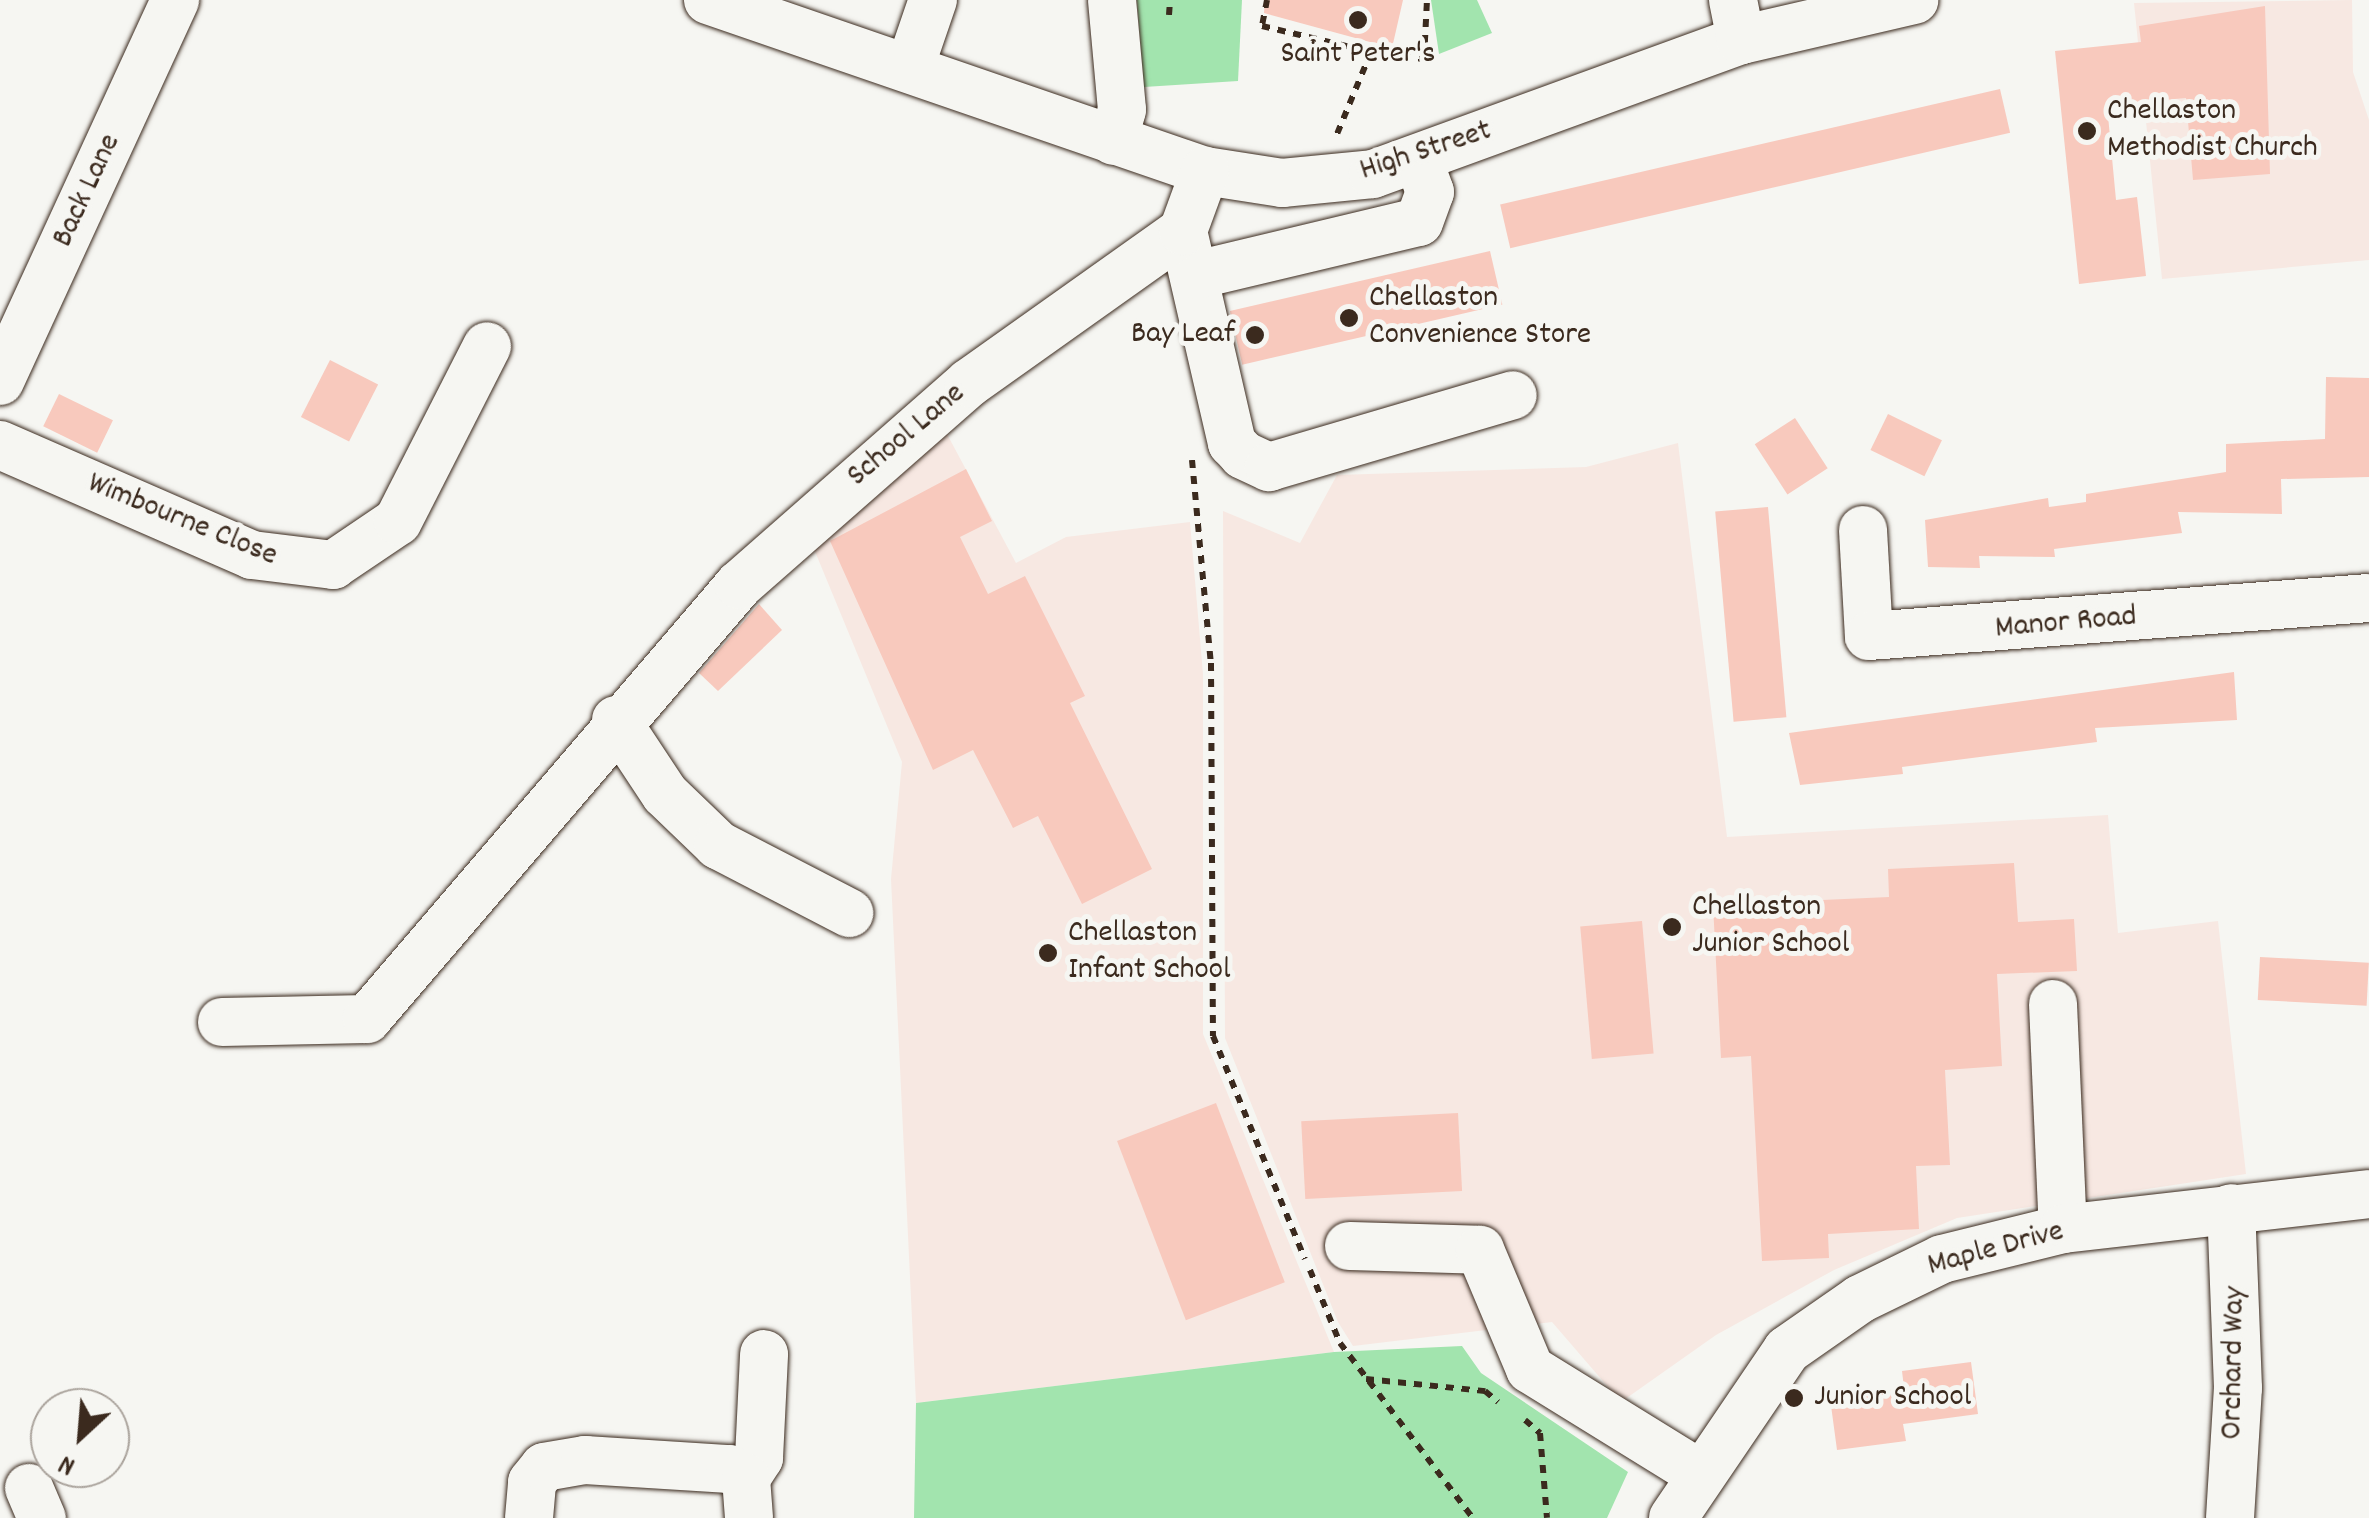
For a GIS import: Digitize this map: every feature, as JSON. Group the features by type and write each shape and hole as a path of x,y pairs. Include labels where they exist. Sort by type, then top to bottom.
{"street":[{"name":"Back Lane","path":"0,381 175,0"},
{"name":"High Street","path":"708,0 1204,171 1316,181 1418,160 1737,20 1914,0"},
{"path":"910,68 933,0"},
{"path":"1112,0 1122,110 1113,141"},
{"path":"1189,253 1419,222 1430,192 1418,160"},
{"path":"1204,171 1189,253 1232,443 1268,467 1514,395"},
{"name":"School Lane","path":"222,1022 368,1019 616,720 738,585 880,456 1189,253"},
{"name":"Wimbourne Close","path":"0,445 252,555 333,565 398,520 487,346"},
{"name":"Manor Road","path":"1863,530 1869,636 2369,598"},
{"path":"616,720 665,794 718,845 850,913"},
{"path":"2053,1004 2063,1229"},
{"name":"Maple Drive","path":"1673,1518 1697,1472 1764,1374 1821,1323 1942,1259 2063,1229 2369,1194"},
{"name":"Orchard Way","path":"2230,1518 2238,1388 2231,1208"},
{"path":"1349,1246 1480,1250 1530,1369 1697,1472"},
{"path":"748,1498 759,1458 764,1354"},
{"path":"529,1518 532,1482 559,1460 730,1469 748,1498"}],"path":[{"path":"1169,15 1170,0"},
{"path":"1267,0 1262,26 1371,52 1424,58 1428,0"},
{"path":"1316,181 1371,52"},
{"path":"1192,454 1211,663 1214,1036 1340,1344 1473,1518"},
{"path":"1364,1379 1485,1391 1523,1419 1540,1433 1547,1518"}],"shaded area":[{"path":"2352,0 2353,72 2369,120 2369,260 2162,279 2134,3"},
{"name":"Chellaston Infant School","path":"940,421 1016,563 1066,537 1190,522 1203,674 1203,1034 1334,1352 916,1403 891,879 902,762 809,537"},
{"name":"Chellaston Junior School","path":"1678,443 1727,837 2108,815 2118,933 2218,921 2246,1174 1957,1218 1834,1270 1716,1335 1621,1402 1552,1322 1353,1346 1338,1322 1225,1038 1223,511 1300,543 1337,475 1586,467"}],"green space":[{"path":"1137,0 1242,0 1238,81 1144,87"},
{"path":"1431,0 1477,0 1492,33 1439,54"},
{"path":"1462,1346 1481,1373 1628,1472 1607,1518 914,1518 916,1403 1334,1352"}],"building":[{"name":"Saint Peter's","path":"1265,0 1403,0 1392,48 1264,13"},
{"path":"2265,6 2270,174 2193,180 2186,98 2107,105 2116,200 2137,197 2146,276 2079,284 2055,51 2141,42 2139,26"},
{"path":"2000,89 2010,133 1510,248 1500,204"},
{"path":"1490,251 1502,305 1242,365 1230,311"},
{"path":"330,360 378,385 349,442 301,417"},
{"path":"2326,377 2369,378 2369,477 2281,479 2282,514 2178,512 2182,533 2054,549 2055,557 1979,556 1980,568 1928,567 1925,520 2048,498 2049,507 2086,502 2086,494 2226,472 2226,444 2325,439"},
{"path":"59,394 113,420 97,453 43,426"},
{"path":"1888,414 1942,440 1924,476 1870,450"},
{"path":"1795,418 1828,468 1787,494 1755,444"},
{"path":"966,469 992,521 960,537 988,594 1025,576 1085,696 1070,703 1152,869 1082,904 1038,816 1013,828 973,750 933,770 830,541"},
{"path":"1768,507 1786,717 1734,722 1715,512"},
{"path":"759,604 782,630 718,691 699,673"},
{"path":"2234,672 2237,720 2095,728 2097,742 1902,767 1903,774 1800,785 1789,733"},
{"path":"2014,863 2018,922 2074,919 2077,971 1997,974 2002,1066 1945,1070 1950,1165 1916,1166 1919,1229 1828,1234 1829,1258 1762,1261 1751,1056 1721,1058 1713,905 1889,897 1888,869"},
{"path":"1642,921 1654,1053 1592,1059 1580,926"},
{"path":"2260,957 2369,963 2367,1006 2258,1000"},
{"path":"1216,1103 1285,1282 1186,1320 1117,1141"},
{"path":"1458,1113 1462,1191 1305,1199 1301,1121"},
{"path":"1971,1362 1978,1414 1903,1424 1906,1441 1837,1450 1830,1398 1904,1388 1902,1371"}],"place":[{"name":"Saint Peter's","path":"1358,20"},
{"name":"Chellaston Methodist Church","path":"2087,131"},
{"name":"Chellaston Convenience Store","path":"1349,318"},
{"name":"Bay Leaf","path":"1255,335"},
{"name":"Chellaston Junior School","path":"1672,927"},
{"name":"Chellaston Infant School","path":"1048,953"},
{"name":"Junior School","path":"1794,1398"}]}
